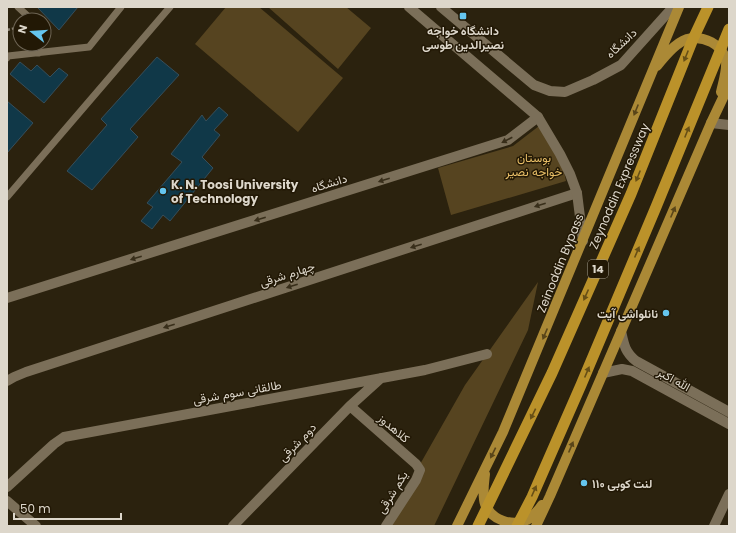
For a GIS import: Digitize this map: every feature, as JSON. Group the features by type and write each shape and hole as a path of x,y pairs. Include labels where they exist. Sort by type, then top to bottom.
{"highway":[{"name":"Zeynoddin Expressway","path":"478,526 552,373 631,194 693,39 708,7"},
{"name":"14","path":"517,526 532,497 581,385 729,29"}],"main road":[{"name":"Zeinoddin Bypass","path":"457,526 503,432 583,241 650,73 679,7"},
{"path":"650,73 663,58 686,39 698,38 715,44 722,52 726,61 722,87 711,122"},
{"path":"536,526 711,122 729,85"},
{"path":"486,468 483,492 485,504 493,515 503,522 514,523 526,520 536,513 550,496"}],"street":[{"path":"409,7 538,117 560,154 577,193 583,241"},
{"name":"دانشگاه","path":"440,7 534,85 550,91 565,92 593,80 621,65 674,7"},
{"name":"دانشگاه","path":"7,298 508,140 538,117"},
{"path":"711,122 729,125"},
{"name":"چهارم شرقی","path":"7,381 26,372 577,193"},
{"path":"621,331 625,349 636,362 729,412"},
{"name":"طالقانی سوم شرقی","path":"7,487 54,444 64,437 424,370 487,354"},
{"name":"الله اکبر","path":"603,373 622,369 632,371 729,424"},
{"name":"دوم شرقی","path":"233,526 350,406 381,378"},
{"name":"کلاهدوز","path":"350,406 416,464 420,470"},
{"name":"یکم شرقی","path":"386,526 416,480 420,470"},
{"path":"714,526 729,494"},
{"path":"7,501 36,526"}],"lane":[{"path":"7,58 8,56 89,47 121,7"},
{"path":"7,197 170,7"}],"green space":[{"path":"226,7 259,7 343,78 298,132 195,44"},
{"path":"268,7 346,7 371,28 338,69"},
{"name":"بوستان خواجه نصیر","path":"539,126 560,154 566,181 451,215 438,168 513,146"},
{"path":"538,282 528,330 434,526 385,526 465,385"}],"building":[{"path":"37,7 78,7 59,30 52,23 52,12 42,12"},
{"path":"157,57 179,75 130,129 138,137 92,190 67,171 107,125 101,119"},
{"path":"20,62 31,71 37,65 50,77 59,68 68,75 44,103 10,74"},
{"path":"7,101 33,123 7,153"},
{"path":"219,107 228,115 214,130 220,135 202,157 213,168 170,221 163,215 152,229 141,221 153,207 147,203 182,162 171,154 202,115 206,121"}],"place":[{"name":"دانشگاه خواجه نصیرالدین طوسی","path":"463,16"},
{"name":"K. N. Toosi University of Technology","path":"163,191"},
{"name":"نانلواشی آیت","path":"666,313"},
{"name":"لنت کوبی ۱۱۰","path":"584,483"}]}
